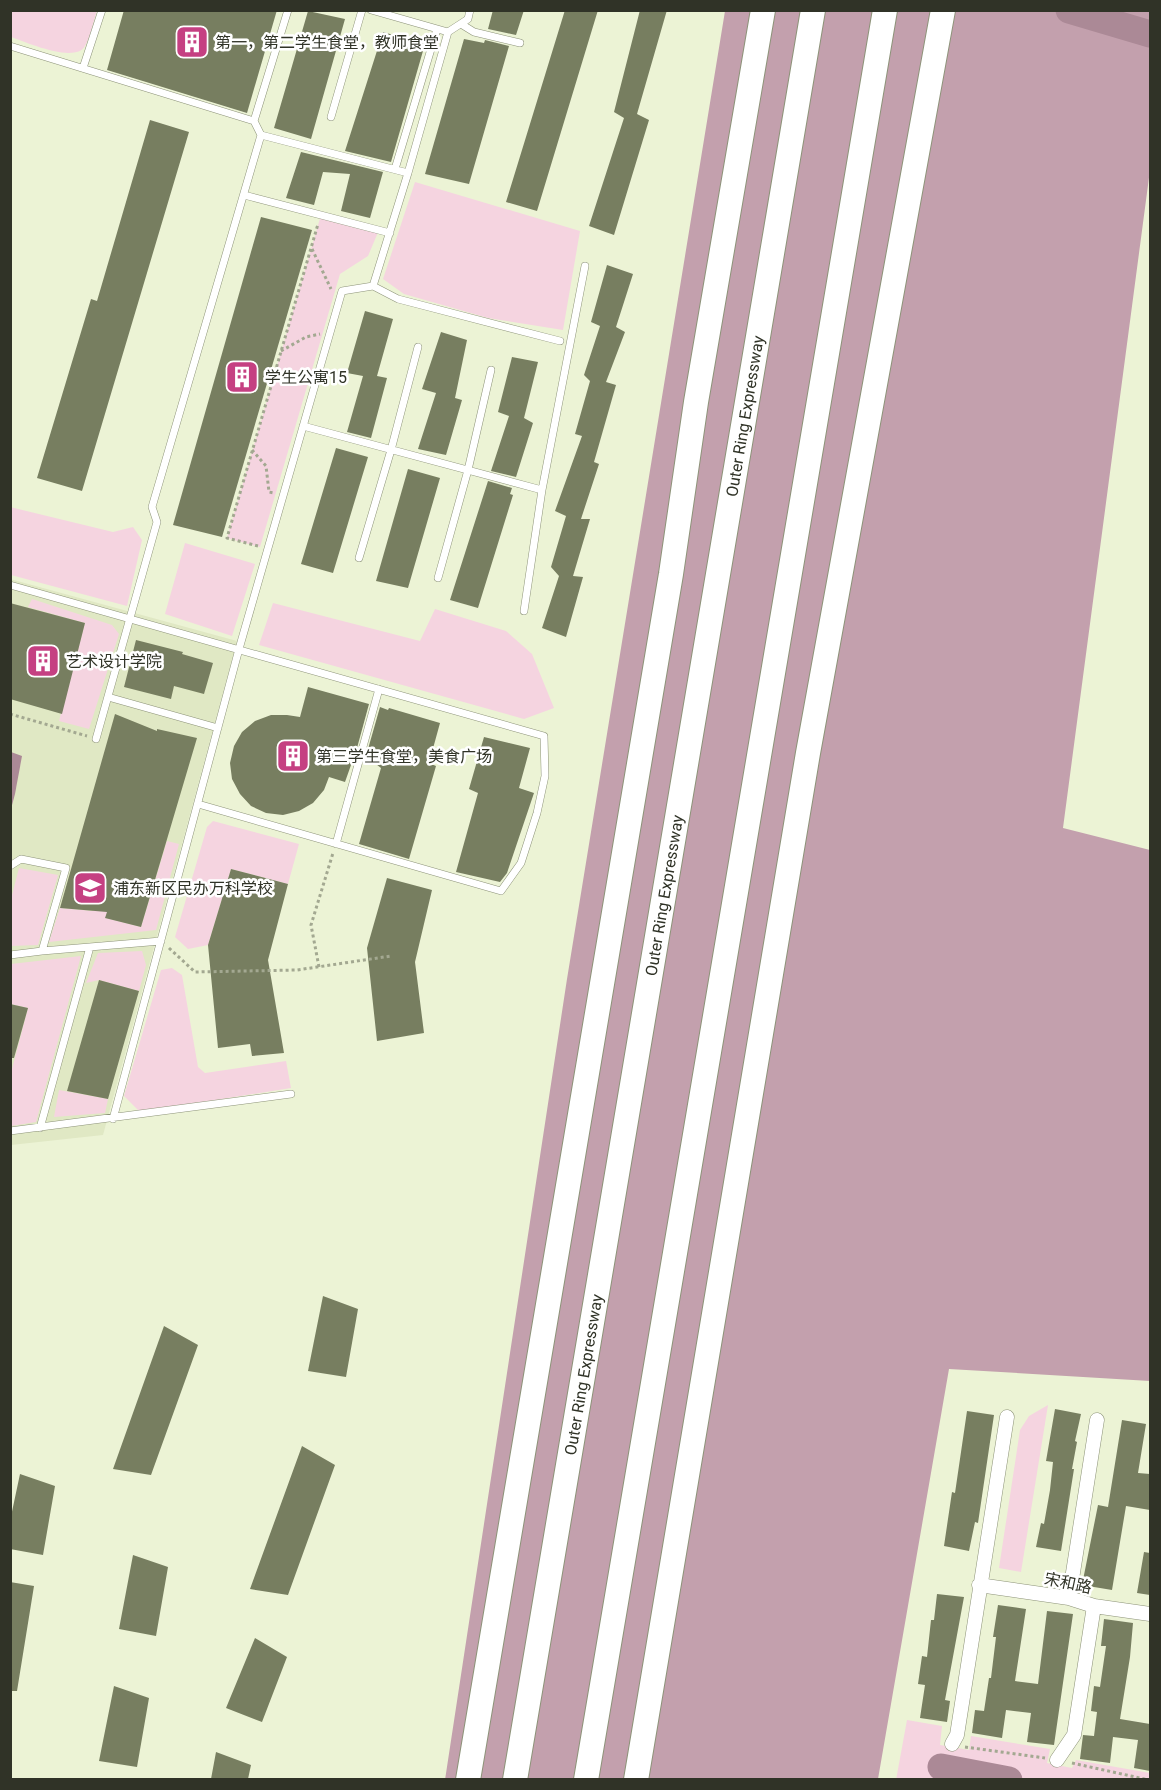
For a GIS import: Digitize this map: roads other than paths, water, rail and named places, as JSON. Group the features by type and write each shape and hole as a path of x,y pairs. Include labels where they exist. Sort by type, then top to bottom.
{"highway":[{"path":"468,1779 671,574 698,390 763,10"},
{"path":"636,1779 808,753 942,10"},
{"name":"Outer Ring Expressway","path":"514,1779 813,14"},
{"path":"586,1779 884,19"}],"street":[{"path":"952,1744 957,1735 1007,1418"},
{"path":"1069,1598 1098,1420"},
{"name":"宋和路","path":"979,1586 1069,1598 1094,1606 1150,1614"},
{"path":"1057,1760 1074,1735 1094,1606"}],"lane":[{"path":"83,68 102,10"},
{"path":"96,739 158,522 152,507 261,135 254,121 288,10"},
{"path":"331,117 362,10"},
{"path":"371,10 448,32"},
{"path":"373,286 448,32 468,19 470,10"},
{"path":"461,24 474,32 520,43"},
{"path":"395,169 437,29"},
{"path":"10,46 254,121"},
{"path":"261,135 408,173"},
{"path":"244,195 390,233"},
{"path":"524,611 542,490 585,266"},
{"path":"113,1119 239,649 342,291 373,286 398,299 560,341"},
{"path":"359,558 418,347"},
{"path":"438,578 468,470 491,370"},
{"path":"303,426 542,490"},
{"path":"10,585 544,736 544,776 537,813 521,863 501,891 198,804"},
{"path":"336,844 379,689"},
{"path":"108,697 218,728"},
{"path":"10,866 21,859 66,868 42,951"},
{"path":"10,955 161,941"},
{"path":"40,1128 90,947"},
{"path":"10,1131 291,1094"}],"waterway":[{"path":"1069,10 1150,34"},
{"path":"941,1767 1009,1780"}],"place":[{"name":"第一，第二学生食堂，教师食堂","path":"192,42"},
{"name":"学生公寓15","path":"242,377"},
{"name":"艺术设计学院","path":"43,661"},
{"name":"第三学生食堂，美食广场","path":"293,756"},
{"name":"浦东新区民办万科学校","path":"90,888"}]}
